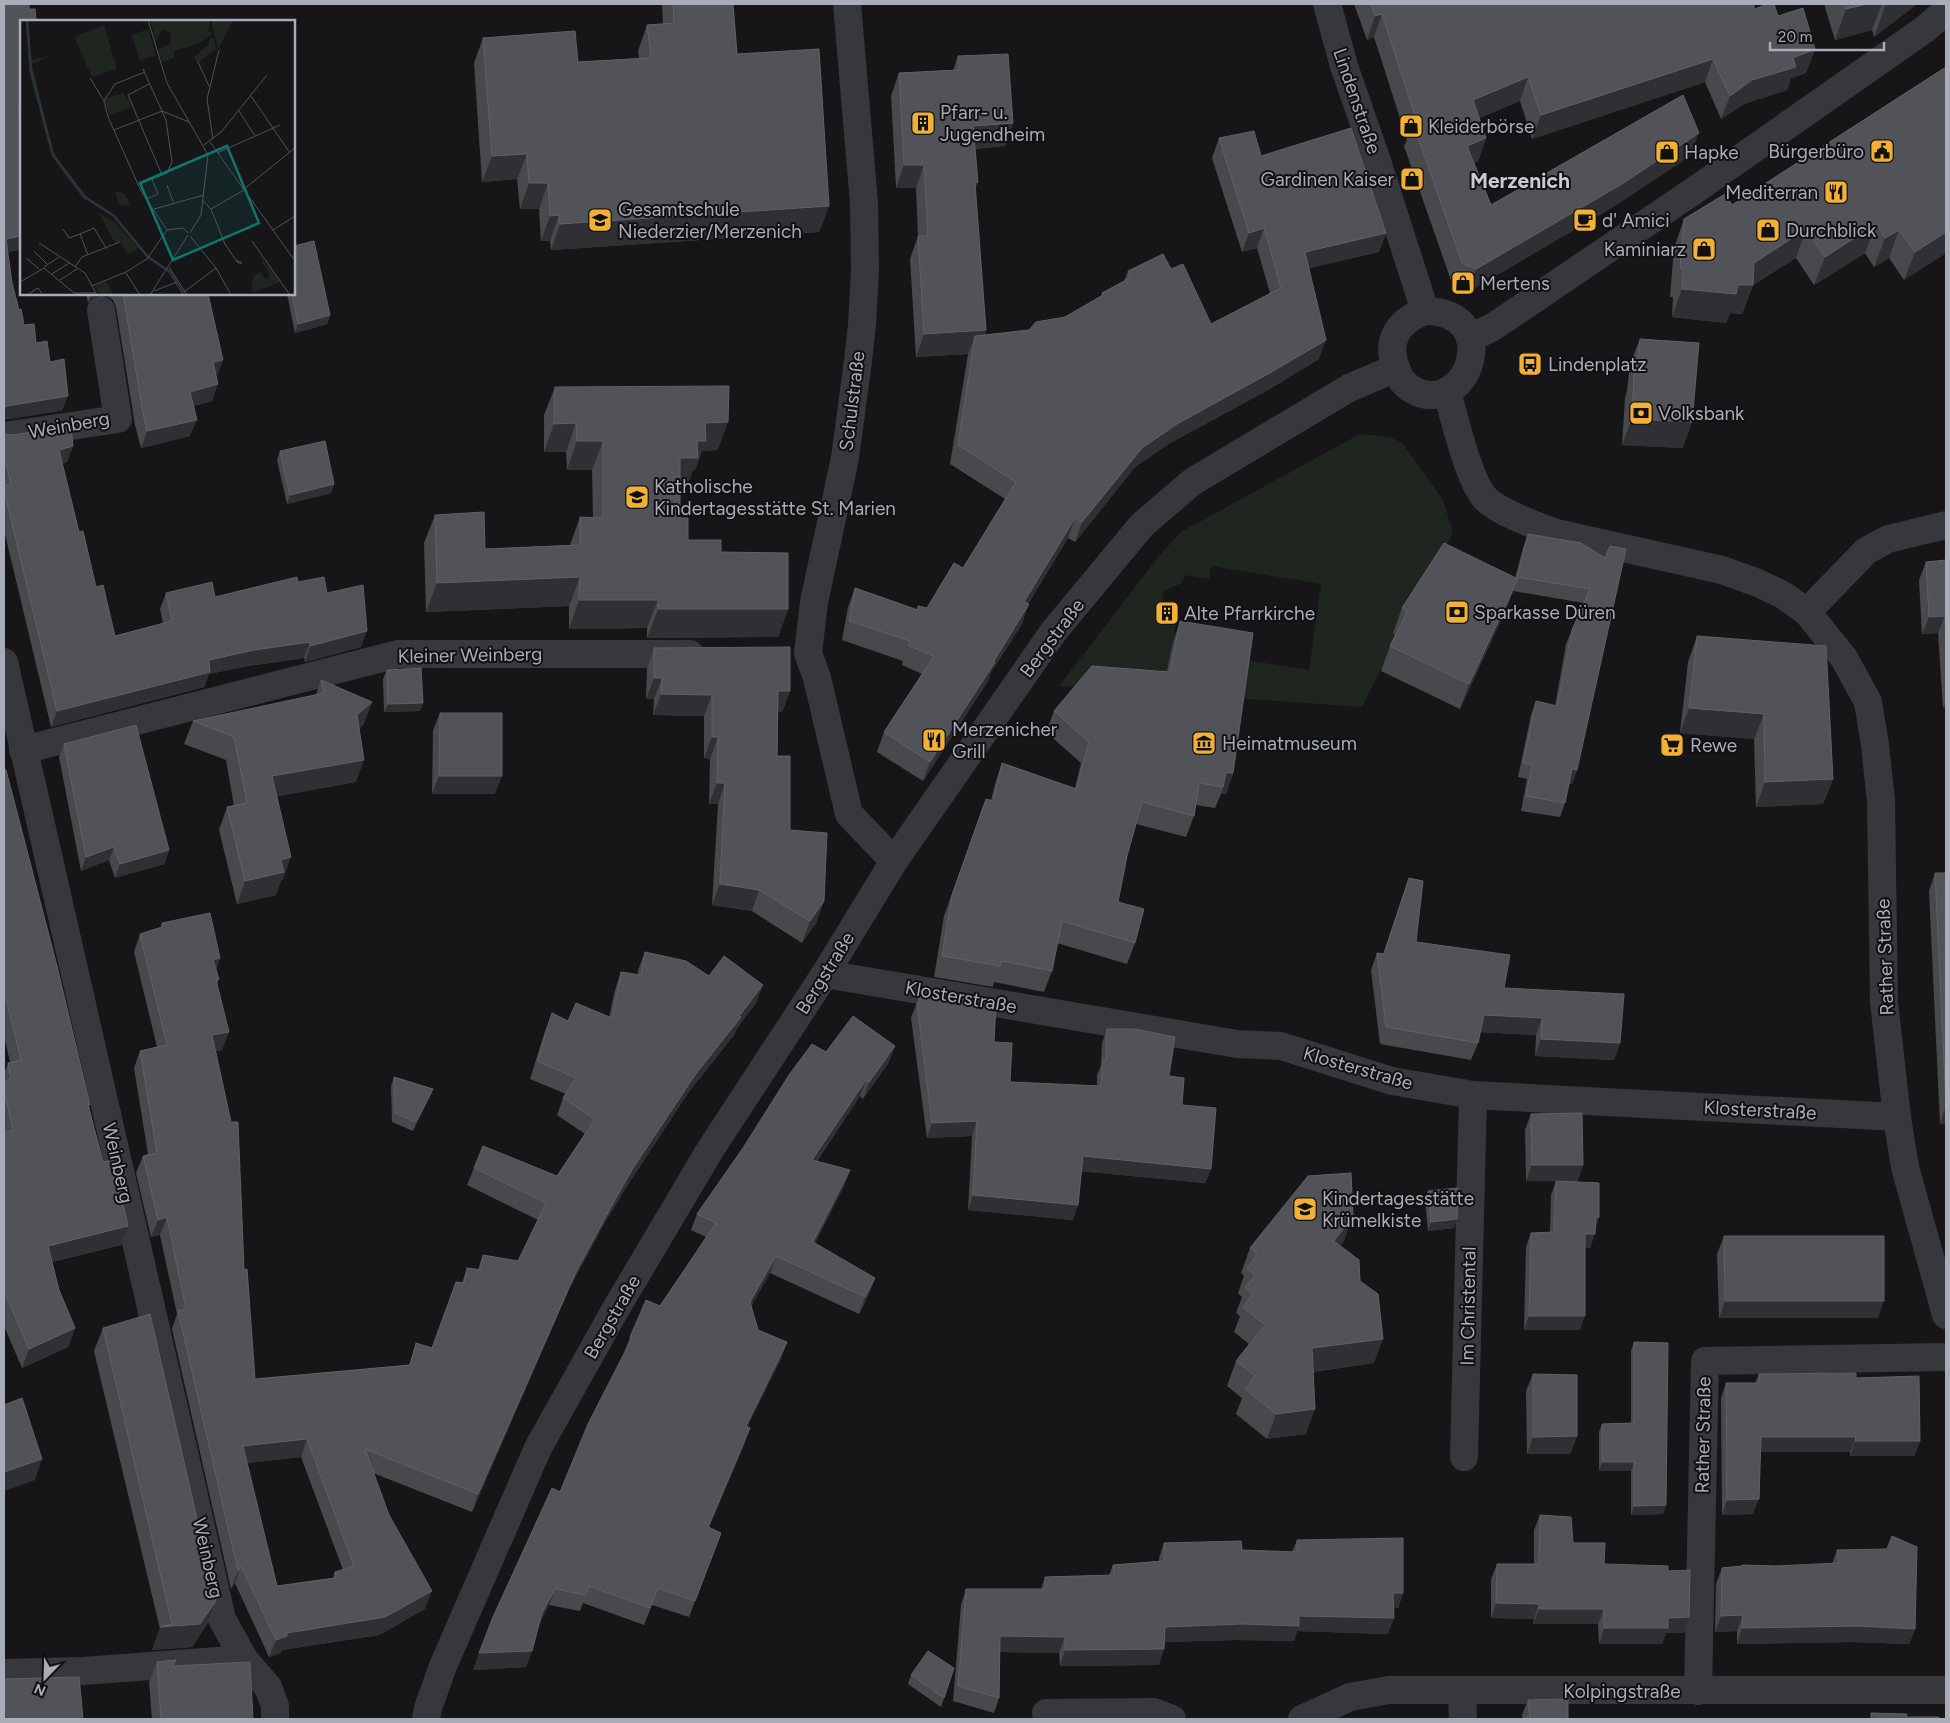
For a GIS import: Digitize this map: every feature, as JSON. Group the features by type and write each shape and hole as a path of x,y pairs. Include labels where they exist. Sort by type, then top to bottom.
{"street":[{"name":"Schulstraße","path":"847,4 864,203 865,271 862,326 845,458 814,602 808,654 817,678 849,814 894,862"},
{"name":"Lindenstraße","path":"1327,4 1344,66 1376,158 1425,312"},
{"path":"1470,338 1493,327 1695,190 1925,29 1946,11"},
{"name":"Weinberg","path":"4,436 118,419 101,310"},
{"path":"1425,312 1440,312 1454,317 1464,327 1470,338 1471,357 1467,371 1459,383 1447,391 1422,394 1401,382 1392,354 1394,339 1400,326 1411,316 1425,312"},
{"name":"Bergstraße","path":"426,1719 443,1666 538,1448 614,1312 710,1150 825,974 894,862 1054,631 1142,525 1192,482 1349,388 1396,368"},
{"path":"1447,391 1473,476 1484,497 1502,510 1531,524 1556,532 1722,570 1783,594 1807,612 1866,551 1888,539 1946,525"},
{"name":"Rather Straße","path":"1807,612 1844,658 1868,702 1881,801 1884,1002 1896,1117 1905,1166 1946,1315"},
{"name":"Kleiner Weinberg","path":"18,764 398,654 711,654"},
{"path":"779,654 808,654"},
{"name":"Weinberg","path":"4,662 18,764 222,1619 244,1659 268,1687 275,1706 275,1719"},
{"name":"Klosterstraße","path":"825,974 1237,1044 1281,1046 1392,1081 1473,1095 1896,1117"},
{"name":"Im Christental","path":"1464,1457 1473,1095"},
{"name":"Rather Straße","path":"1698,1691 1705,1361 1946,1357"},
{"path":"4,1673 83,1671 244,1659"},
{"name":"Kolpingstraße","path":"1302,1719 1350,1697 1388,1690 1946,1690"},
{"path":"1462,1690 1463,1719"},
{"path":"1046,1713 1154,1712 1172,1719"}],"shaded area":[{"path":"1360,434 1390,437 1403,444 1443,500 1453,533 1434,569 1393,633 1397,637 1362,707 1059,686 1159,556 1181,532","holes":["1211,566 1321,584 1309,670 1172,648 1176,624 1171,622 1161,608 1164,591 1182,583 1185,575 1209,579"]}],"building":[{"path":"4,4 29,4 29,9 35,9 36,20 20,20 20,107 18,107 20,120 20,236 6,239 12,283 19,310 21,309 24,325 34,324 36,343 47,341 50,362 64,359 68,396 4,407"},
{"path":"673,4 733,4 737,54 819,49 829,206 560,224 559,215 550,216 548,183 529,183 527,154 492,156 483,38 575,31 578,62 651,58 647,25 674,23"},
{"path":"1371,4 1753,4 1755,9 1767,4 1774,4 1778,16 1803,8 1815,49 1793,58 1796,67 1752,80 1730,96 1713,59 1541,115 1528,77 1473,100 1486,138 1467,146 1491,205 1683,95 1699,133 1622,184 1476,269 1462,263 1413,123 1417,122 1382,14 1375,16"},
{"path":"1845,4 1867,4 1846,9"},
{"path":"1008,54 1013,123 973,126 978,182 975,183 986,330 924,334 918,236 928,236 924,165 904,165 899,73 959,70 958,56"},
{"path":"1946,67 1946,232 1915,252 1899,230 1885,238 1876,224 1825,257 1806,229 1754,263 1753,285 1738,285 1736,294 1682,289 1683,269 1680,268 1684,219 1725,194 1732,205"},
{"path":"1351,128 1386,233 1305,252 1326,340 1177,424 1142,448 1082,522 1075,518 1024,602 1029,604 995,662 930,762 884,732 934,656 909,646 910,641 849,621 855,588 918,610 918,606 927,608 954,563 963,568 1016,482 958,445 975,336 1029,330 1036,322 1065,317 1103,295 1102,293 1130,278 1128,271 1163,254 1171,269 1183,264 1211,324 1281,288 1264,228 1249,233 1219,138 1254,131 1261,156"},
{"path":"314,241 330,315 298,324 292,295 295,295 295,246"},
{"path":"123,295 208,295 223,360 213,362 218,384 190,392 197,420 147,431"},
{"path":"1640,339 1699,343 1692,422 1632,419 1634,373 1636,373"},
{"path":"729,386 728,422 705,423 706,441 697,441 698,458 680,458 680,518 688,518 688,540 721,540 721,552 788,553 788,609 658,609 658,600 579,600 580,577 437,583 435,515 484,512 485,549 580,545 580,517 603,518 603,441 577,441 576,423 554,424 555,387"},
{"path":"71,427 73,446 59,450 79,532 83,531 96,587 103,585 115,636 172,621 166,593 212,582 215,597 297,577 298,582 324,577 327,593 363,585 367,631 310,646 310,642 254,650 209,660 210,672 57,711 4,490 4,486 11,485 4,454 4,434 12,435"},
{"path":"325,441 334,484 290,495 280,451"},
{"path":"1528,534 1581,543 1605,558 1610,546 1626,549 1577,770 1572,769 1565,803 1526,796 1532,765 1523,763 1536,701 1557,706 1572,630 1590,589 1517,577"},
{"path":"1444,543 1518,579 1469,684 1390,646 1407,612 1402,608"},
{"path":"1946,560 1946,637 1945,616 1929,617 1926,562"},
{"path":"1180,621 1253,633 1233,773 1226,773 1223,787 1199,783 1194,816 1142,802 1127,856 1118,902 1144,909 1135,943 1062,921 1052,971 1001,961 1000,966 942,956 952,895 986,799 993,801 1002,763 1076,789 1089,742 1054,711 1092,666 1170,672"},
{"path":"1697,636 1826,646 1833,779 1765,782 1764,714 1689,708"},
{"path":"790,647 790,691 778,691 777,756 790,756 790,830 827,833 824,901 810,921 759,890 720,884 725,783 717,783 718,737 712,737 712,695 661,694 662,678 654,678 654,648"},
{"path":"421,668 423,703 388,704 387,670"},
{"path":"321,680 372,702 357,715 364,760 272,776 291,857 281,860 284,872 245,881 227,807 247,803 234,737 193,721 324,693"},
{"path":"440,713 502,713 502,776 439,776"},
{"path":"136,725 169,850 120,864 114,847 86,857 64,744"},
{"path":"4,768 57,966 90,1105 88,1105 103,1162 113,1160 128,1226 48,1246 59,1290 75,1328 29,1349 4,1291 4,1133 13,1130 4,1090 4,1081 11,1079 8,1063 21,1060 4,990"},
{"path":"1935,873 1946,873 1946,1106"},
{"path":"1409,878 1423,881 1416,942 1510,955 1504,988 1624,994 1620,1043 1541,1039 1542,1018 1484,1015 1478,1043 1386,1027 1377,953 1384,954"},
{"path":"210,913 220,958 213,960 219,979 216,980 229,1032 212,1035 231,1122 238,1122 244,1270 247,1269 255,1379 410,1365 416,1343 432,1348 456,1282 464,1283 467,1268 480,1270 483,1255 518,1261 546,1203 474,1168 483,1146 557,1176 595,1119 563,1098 576,1078 537,1061 552,1013 568,1021 576,1003 612,1018 621,972 641,975 645,952 686,961 709,976 724,956 763,985 739,1016 741,1017 695,1075 633,1168 611,1207 576,1272 478,1494 365,1449 389,1515 432,1591 385,1617 287,1633 287,1636 276,1640 241,1566 238,1571 178,1311 186,1309 167,1217 158,1220 143,1156 157,1153 140,1051 167,1045 140,934 162,927 162,923","holes":["307,1439 354,1566 335,1572 335,1578 277,1586 243,1446"]},
{"path":"934,993 996,1003 994,1042 1012,1043 1010,1082 1101,1086 1103,1060 1106,1061 1107,1029 1135,1029 1175,1037 1169,1076 1184,1078 1182,1105 1216,1108 1211,1169 1083,1156 1078,1205 973,1195 977,1121 932,1123 917,1003 919,1003 919,997 933,998"},
{"path":"853,1016 895,1046 869,1082 866,1080 812,1160 850,1170 813,1242 875,1278 865,1297 776,1256 750,1302 758,1330 787,1342 746,1426 750,1428 708,1527 721,1533 695,1601 658,1588 650,1608 589,1586 586,1595 555,1589 542,1613 532,1651 479,1653 493,1617 552,1488 560,1492 588,1424 632,1338 630,1337 646,1300 660,1306 716,1223 697,1214 743,1148 789,1075 812,1044 826,1052"},
{"path":"394,1077 433,1089 416,1122 395,1113"},
{"path":"1582,1113 1583,1165 1532,1165 1531,1114"},
{"path":"1351,1173 1353,1216 1334,1241 1359,1260 1360,1281 1378,1294 1383,1339 1312,1348 1315,1409 1276,1414 1245,1389 1255,1376 1236,1361 1265,1325 1243,1307 1253,1294 1245,1288 1255,1275 1247,1269 1257,1254 1250,1248 1308,1176"},
{"path":"1556,1181 1599,1183 1599,1217 1596,1217 1595,1234 1585,1234 1585,1316 1529,1316 1531,1233 1554,1232"},
{"path":"1458,1188 1457,1219 1431,1222 1428,1191"},
{"path":"1724,1236 1884,1236 1884,1301 1725,1301"},
{"path":"150,1314 216,1601 200,1624 160,1627 172,1624 103,1328"},
{"path":"1634,1342 1668,1343 1666,1505 1634,1506 1634,1462 1602,1462 1602,1424 1634,1423"},
{"path":"1856,1373 1856,1378 1919,1376 1920,1441 1855,1441 1856,1437 1761,1437 1759,1499 1727,1500 1726,1383 1759,1383 1759,1374"},
{"path":"1533,1374 1577,1375 1577,1436 1533,1437"},
{"path":"22,1398 42,1459 4,1472 4,1405"},
{"path":"1540,1515 1571,1517 1573,1543 1605,1543 1604,1564 1668,1566 1668,1571 1690,1570 1689,1617 1668,1618 1668,1628 1604,1628 1604,1609 1539,1609 1539,1604 1496,1603 1497,1564 1539,1564"},
{"path":"1892,1536 1917,1547 1915,1629 1859,1626 1742,1628 1743,1615 1721,1616 1722,1568 1742,1565 1776,1566 1839,1563 1837,1550 1887,1549"},
{"path":"1403,1538 1403,1593 1393,1593 1394,1618 1299,1616 1299,1626 1241,1624 1165,1627 1164,1649 1065,1650 1065,1637 1000,1636 999,1698 958,1686 966,1589 1045,1589 1045,1577 1114,1575 1113,1565 1164,1561 1164,1543 1241,1541 1242,1550 1297,1552 1297,1540"},
{"path":"928,1651 954,1668 944,1698 911,1675"},
{"path":"176,1660 173,1666 250,1662 253,1719 161,1719 157,1662"},
{"path":"79,1677 83,1719 4,1719 4,1679"},
{"path":"1568,1699 1568,1719 1523,1719 1530,1718 1528,1700"},
{"path":"1871,1713 1907,1714 1906,1717 1939,1717 1939,1719 1871,1719"}],"place":[{"name":"Pfarr- u. Jugendheim","path":"923,123"},
{"name":"Kleiderbörse","path":"1411,126"},
{"name":"Bürgerbüro","path":"1882,151"},
{"name":"Hapke","path":"1667,152"},
{"name":"Gardinen Kaiser","path":"1412,179"},
{"name":"Mediterran","path":"1836,192"},
{"name":"Gesamtschule Niederzier/Merzenich","path":"600,220"},
{"name":"d' Amici","path":"1585,220"},
{"name":"Durchblick","path":"1768,230"},
{"name":"Kaminiarz","path":"1704,249"},
{"name":"Mertens","path":"1463,283"},
{"name":"Lindenplatz","path":"1530,364"},
{"name":"Volksbank","path":"1641,413"},
{"name":"Katholische Kindertagesstätte St. Marien","path":"637,497"},
{"name":"Sparkasse Düren","path":"1457,612"},
{"name":"Alte Pfarrkirche","path":"1167,613"},
{"name":"Merzenicher Grill","path":"934,740"},
{"name":"Heimatmuseum","path":"1204,743"},
{"name":"Rewe","path":"1672,745"},
{"name":"Kindertagesstätte Krümelkiste","path":"1305,1209"}],"district":[{"name":"Merzenich","path":"1520,180"}]}
